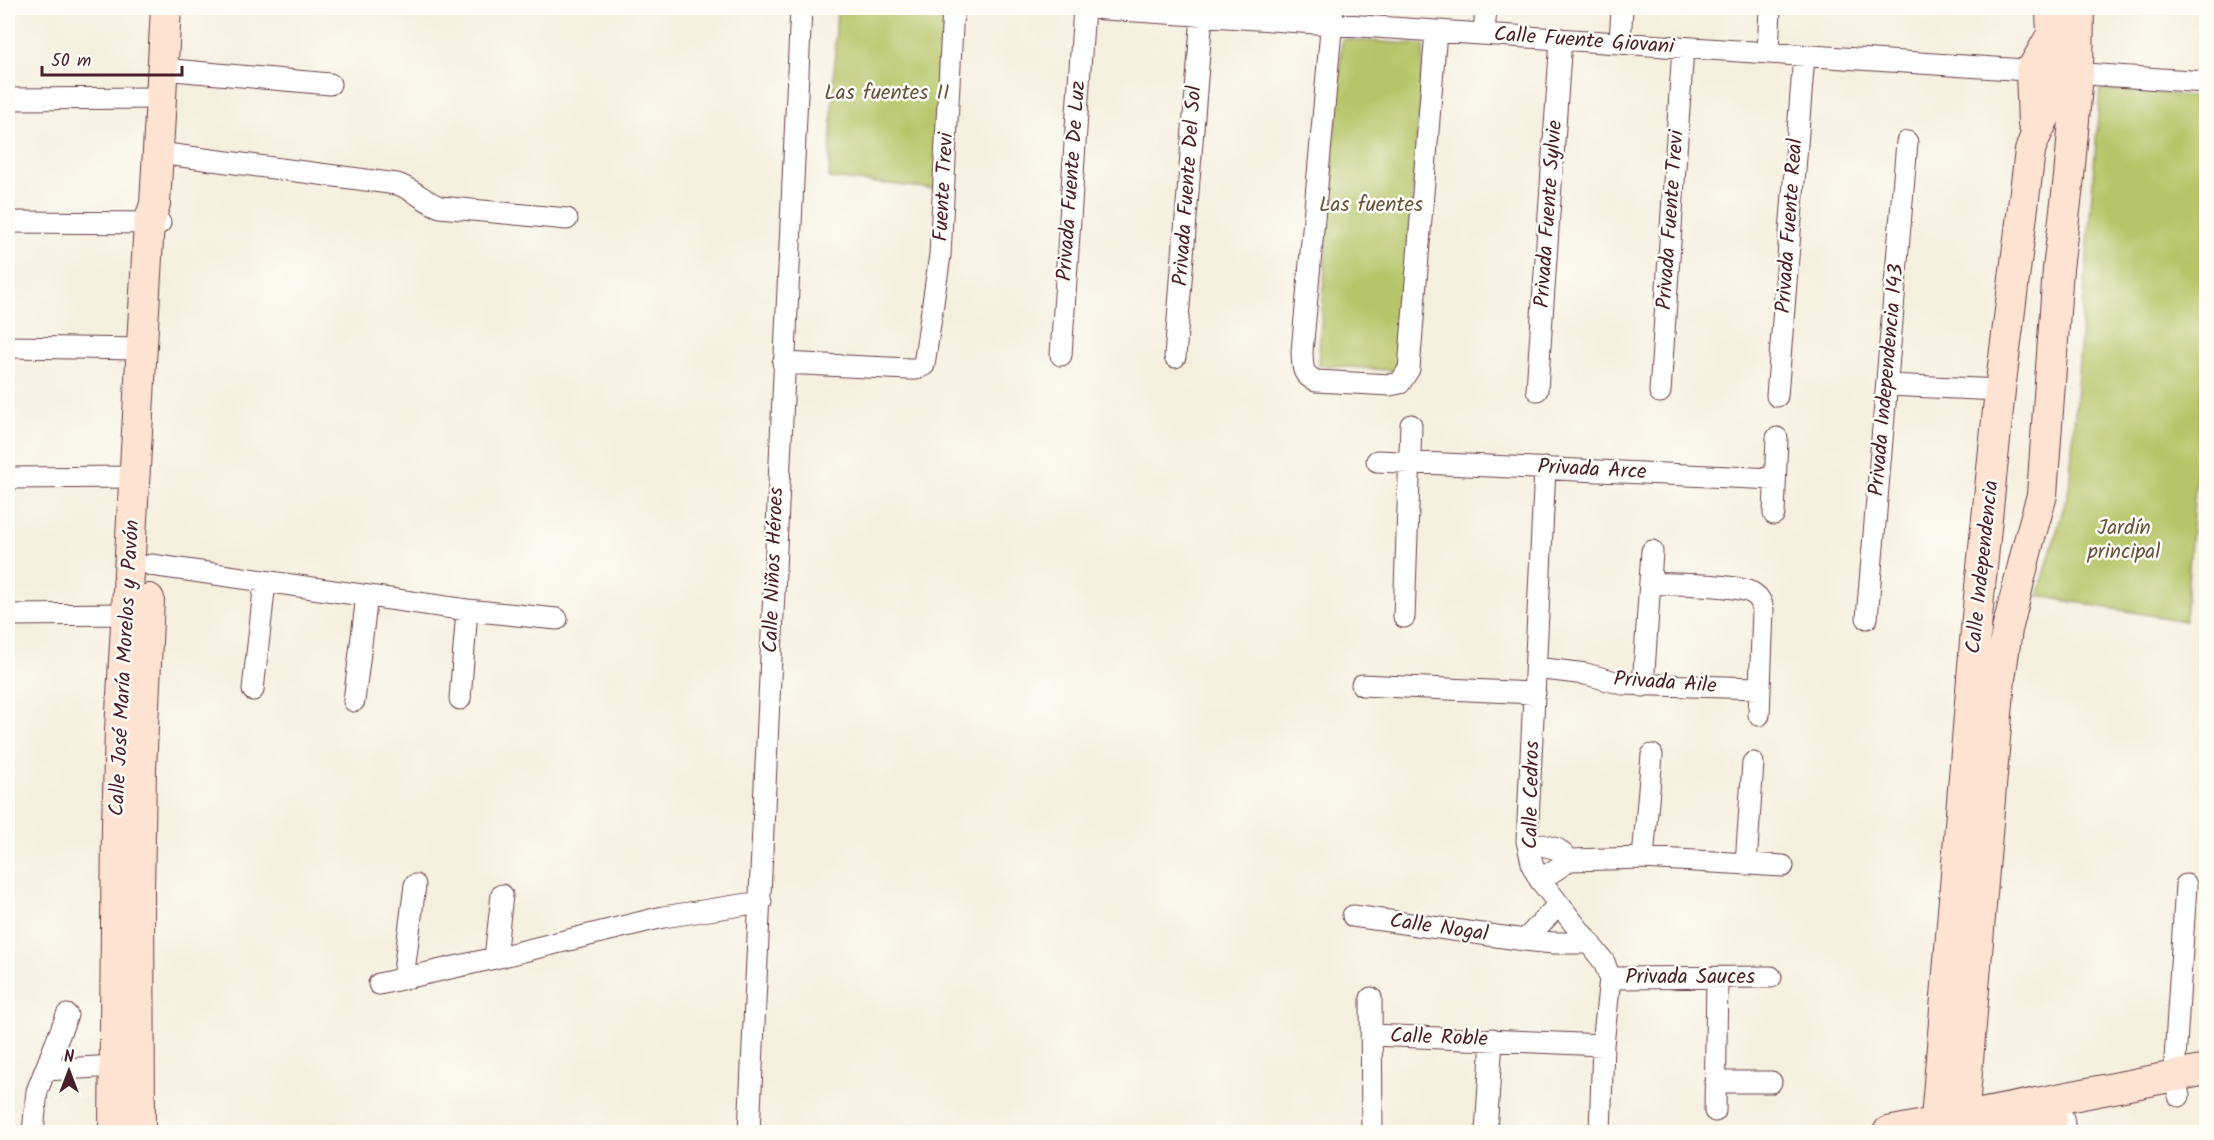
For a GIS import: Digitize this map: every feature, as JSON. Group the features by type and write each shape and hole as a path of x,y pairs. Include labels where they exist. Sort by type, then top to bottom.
{"main road":[{"name":"Calle José María Morelos y Pavón","path":"127,1129 115,1066 120,730 142,349 155,216 166,8"},
{"name":"Calle Independencia","path":"1949,1126 1977,617 2000,390 2030,151 2048,108 2055,73 2079,8"},
{"name":"Calle Independencia","path":"1949,1126 2007,630 2042,495 2058,269 2069,177 2055,73 2051,22"},
{"path":"2034,138 2062,159 2069,177"},
{"name":"Calle José María Morelos y Pavón","path":"127,1129 139,894 141,769 162,282 155,216"},
{"path":"1991,491 2042,495"},
{"path":"1993,1132 2064,1125 2187,1088 2206,1070"},
{"path":"1888,1132 1949,1126 2187,1088"}],"street":[{"name":"Calle Niños Héroes","path":"749,1132 801,8"},
{"name":"Fuente Trevi","path":"783,363 909,369 916,369 924,365 940,255 953,8"},
{"name":"Privada Fuente De Luz","path":"1061,355 1084,8"},
{"name":"Calle Fuente Giovani","path":"1090,8 1202,15 1332,16 1436,31 2206,82"},
{"path":"1484,34 1486,8"},
{"path":"1620,43 1622,8"},
{"path":"1768,53 1770,8"},
{"name":"Privada Fuente Del Sol","path":"1175,357 1202,15"},
{"path":"1332,16 1302,352 1303,368 1307,376 1316,381 1390,385 1400,383 1409,369 1436,31"},
{"name":"Privada Fuente Sylvie","path":"1538,390 1562,39"},
{"name":"Privada Fuente Trevi","path":"1660,392 1683,48"},
{"name":"Privada Fuente Real","path":"1777,396 1804,56"},
{"path":"162,69 330,84"},
{"path":"8,99 160,98"},
{"name":"Privada Independencia 143","path":"1867,618 1907,142"},
{"path":"158,153 397,184 410,188 429,203 440,207 567,219"},
{"path":"8,222 155,216"},
{"path":"8,347 142,349"},
{"path":"1887,385 2000,390"},
{"path":"1404,617 1411,425"},
{"path":"1774,514 1777,438"},
{"name":"Privada Arce","path":"1377,461 1774,479"},
{"name":"Calle Cedros","path":"1545,468 1527,842 1533,867 1540,880 1604,962 1610,978"},
{"path":"8,478 134,477"},
{"path":"1643,686 1652,552"},
{"path":"151,565 467,610 557,620"},
{"path":"253,690 265,582"},
{"path":"1651,583 1743,589 1757,596 1763,610 1759,715"},
{"path":"354,701 367,596"},
{"path":"460,699 467,610"},
{"path":"8,615 128,615"},
{"name":"Privada Aile","path":"1536,668 1586,674 1623,684 1643,686 1759,688"},
{"path":"1362,685 1535,693"},
{"path":"1643,858 1652,755"},
{"path":"1746,864 1753,763"},
{"path":"1527,842 1557,849 1570,860"},
{"path":"1540,880 1570,860 1643,858 1784,866"},
{"path":"403,979 415,885"},
{"path":"2186,885 2187,1088"},
{"path":"495,958 502,896"},
{"path":"379,984 663,917 760,902"},
{"path":"1525,940 1559,904"},
{"name":"Calle Nogal","path":"1353,916 1525,940 1590,943"},
{"name":"Privada Sauces","path":"1610,978 1771,977"},
{"path":"1600,1132 1603,1045 1610,978"},
{"path":"1715,1111 1717,978"},
{"path":"1371,998 1372,1035"},
{"path":"33,1132 37,1091 67,1015"},
{"name":"Calle Roble","path":"1372,1132 1372,1035 1603,1045"},
{"path":"1486,1132 1492,1039"},
{"path":"45,1070 115,1066"},
{"path":"1715,1082 1771,1082"}],"green space":[{"name":"Las fuentes II","path":"837,8 946,8 936,189 829,178"},
{"name":"Las fuentes","path":"1342,39 1424,45 1400,371 1318,365"},
{"name":"Jardín principal","path":"2100,89 2206,97 2206,342 2185,621 2038,596 2069,489"}]}
